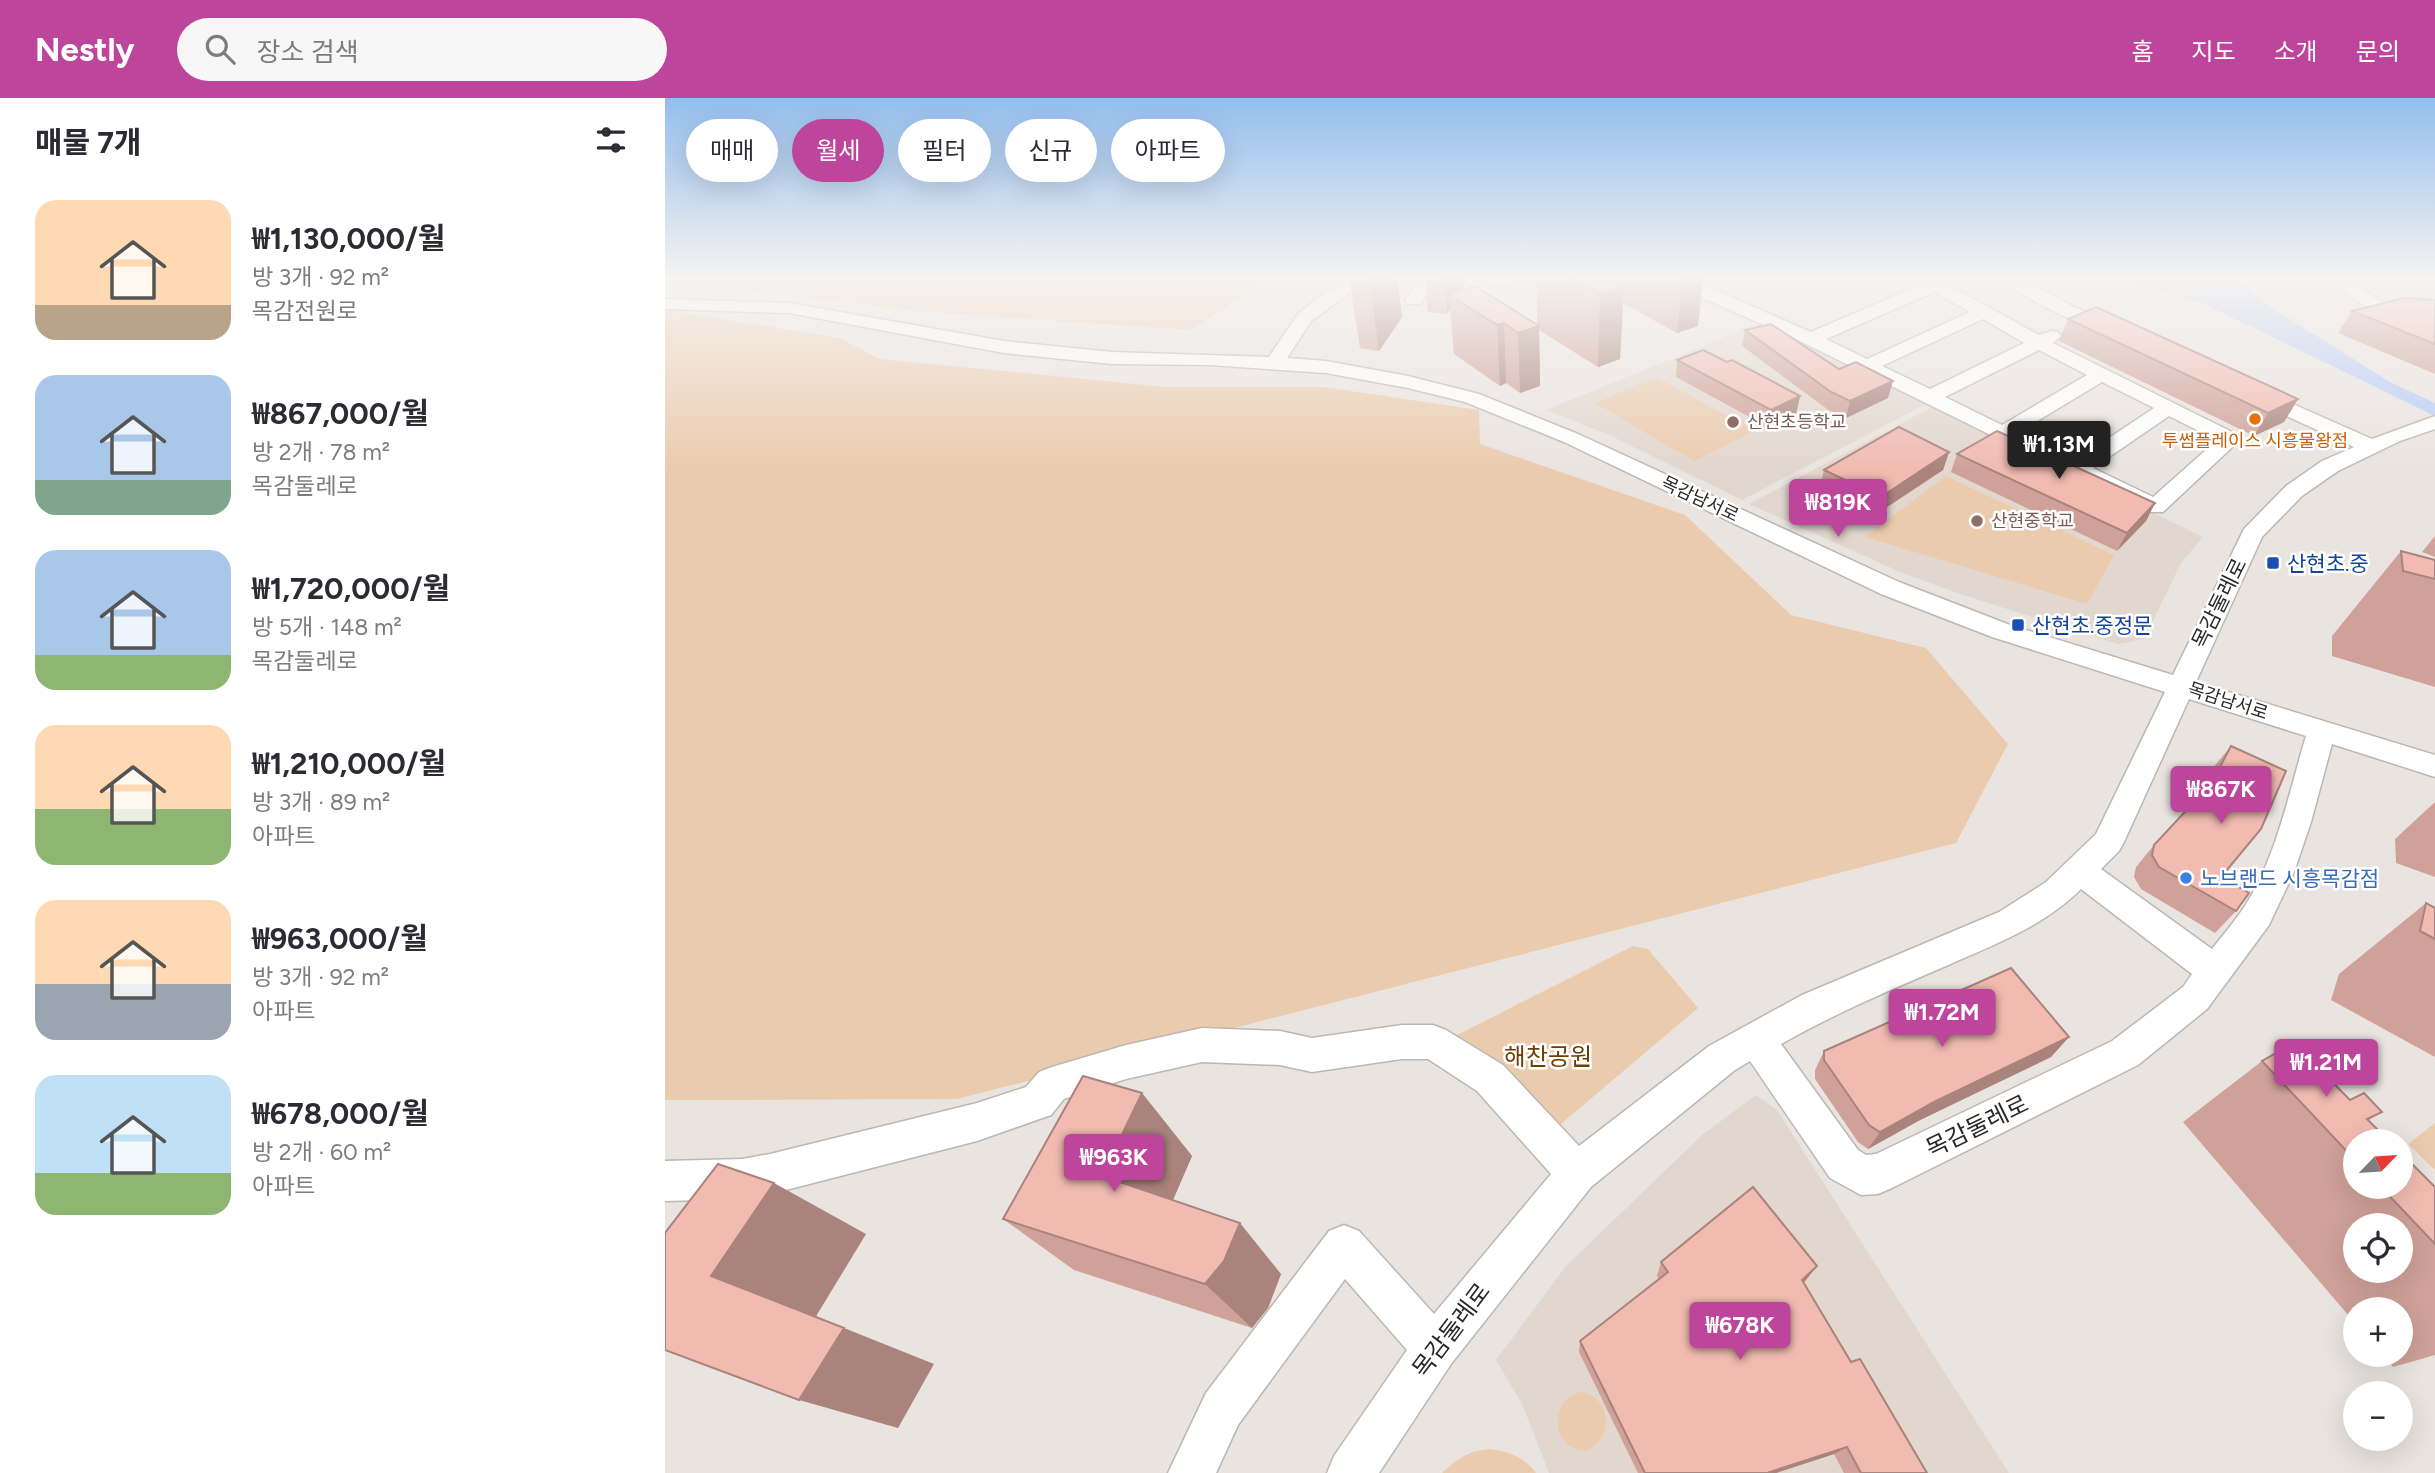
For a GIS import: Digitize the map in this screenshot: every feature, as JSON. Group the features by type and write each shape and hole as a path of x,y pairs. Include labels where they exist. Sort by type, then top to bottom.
{"street":[{"name":"목감남서로","path":"982,342 1112,358 1209,359 1326,367 1408,382 1472,398 1571,438 1889,588 2001,631 2435,766"},
{"path":"1275,363 1288,342"},
{"path":"1818,342 2155,507 2231,439 2038,342"},
{"path":"1867,366 1919,342"},
{"path":"1930,397 2038,342"},
{"path":"2003,433 2102,374"},
{"path":"2232,384 2382,442"},
{"path":"2078,469 2169,407"},
{"name":"목감둘레로","path":"1351,1473 1435,1348 1577,1173 1699,1074 1756,1039 1815,1006 2011,922 2057,891 2080,871 2108,842 2252,534 2294,491 2330,466 2435,422"},
{"name":"목감둘레로","path":"1756,1039 1844,1164 1861,1175 1878,1174 2125,1053 2195,998 2257,915 2279,872 2321,732"},
{"path":"2080,871 2216,972"},
{"path":"665,1181 760,1175 951,1129 1038,1102 1052,1085 1126,1062 1202,1045 1280,1048 1312,1055 1402,1042 1433,1042 1490,1079 1577,1173"},
{"path":"1192,1473 1222,1409 1344,1246 1435,1348"}],"shaded area":[{"name":"산현초등학교","path":"1712,342 1799,342 1928,403 1742,500 1609,435 1546,410"},
{"name":"산현중학교","path":"1934,406 2203,537 2181,563 2144,639 2118,644 1960,594 1900,572 1749,504"},
{"path":"1756,1095 1777,1110 2009,1473 1549,1473 1522,1404 1496,1360 1566,1266 1702,1135"}],"green space":[{"path":"665,342 847,342 880,359 1165,387 1324,387 1479,410 1480,444 1685,515 1791,615 1926,648 2008,744 1956,843 957,1099 665,1100"},
{"path":"1657,377 1754,431 1694,461 1595,403"},
{"path":"1946,476 2114,555 2087,604 1865,537"},
{"name":"해찬공원","path":"1633,946 1648,949 1698,1008 1542,1140 1451,1038"},
{"path":"2435,1123 2435,1170 2413,1149 2413,1140"},
{"path":"1580,1392 1599,1401 1606,1418 1602,1437 1586,1451 1575,1449 1566,1443 1560,1435 1558,1425 1562,1405 1569,1397"},
{"path":"1491,1449 1516,1456 1536,1473 1442,1473 1465,1456"}],"water":[{"path":"2283,342 2327,342 2390,382 2435,403 2435,416"}],"building":[{"path":"1762,342 1798,342 1839,369 1856,362 1893,381 1850,401 1831,392"},
{"path":"2117,342 2173,342 2298,399 2268,413"},
{"path":"1703,350 1727,362 1732,360 1800,396 1771,410 1677,360"},
{"path":"1899,427 1949,452 1881,497 1824,470"},
{"path":"1997,431 2155,503 2127,533 1957,454"},
{"path":"2401,551 2435,560 2435,579 2403,571"},
{"path":"2231,746 2286,771 2261,829 2221,877 2249,893 2236,911 2159,867 2152,855 2154,845 2211,784"},
{"path":"2426,903 2435,908 2435,939 2420,931"},
{"path":"2011,968 2069,1037 1934,1102 1880,1132 1869,1125 1824,1060 1824,1051"},
{"path":"2294,1043 2350,1100 2364,1093 2382,1112 2367,1119 2377,1129 2343,1129 2343,1147 2262,1061"},
{"path":"1083,1076 1142,1093 1102,1176 1240,1223 1224,1261 1205,1284 1003,1219"},
{"path":"718,1164 774,1183 711,1276 844,1328 799,1400 665,1350 665,1233"},
{"path":"2413,1165 2435,1187 2435,1244 2413,1221 2413,1213 2406,1213 2392,1199 2413,1199"},
{"path":"1753,1187 1817,1266 1802,1280 1851,1362 1860,1359 1927,1473 1861,1473 1847,1447 1767,1473 1645,1473 1580,1341 1668,1272 1661,1262"}],"place":[{"name":"투썸플레이스 시흥물왕점","path":"2255,419"},
{"name":"산현초등학교","path":"1733,422"},
{"name":"산현중학교","path":"1977,521"},
{"name":"산현초.중","path":"2273,563"},
{"name":"산현초.중정문","path":"2018,625"},
{"name":"노브랜드 시흥목감점","path":"2186,878"}]}
